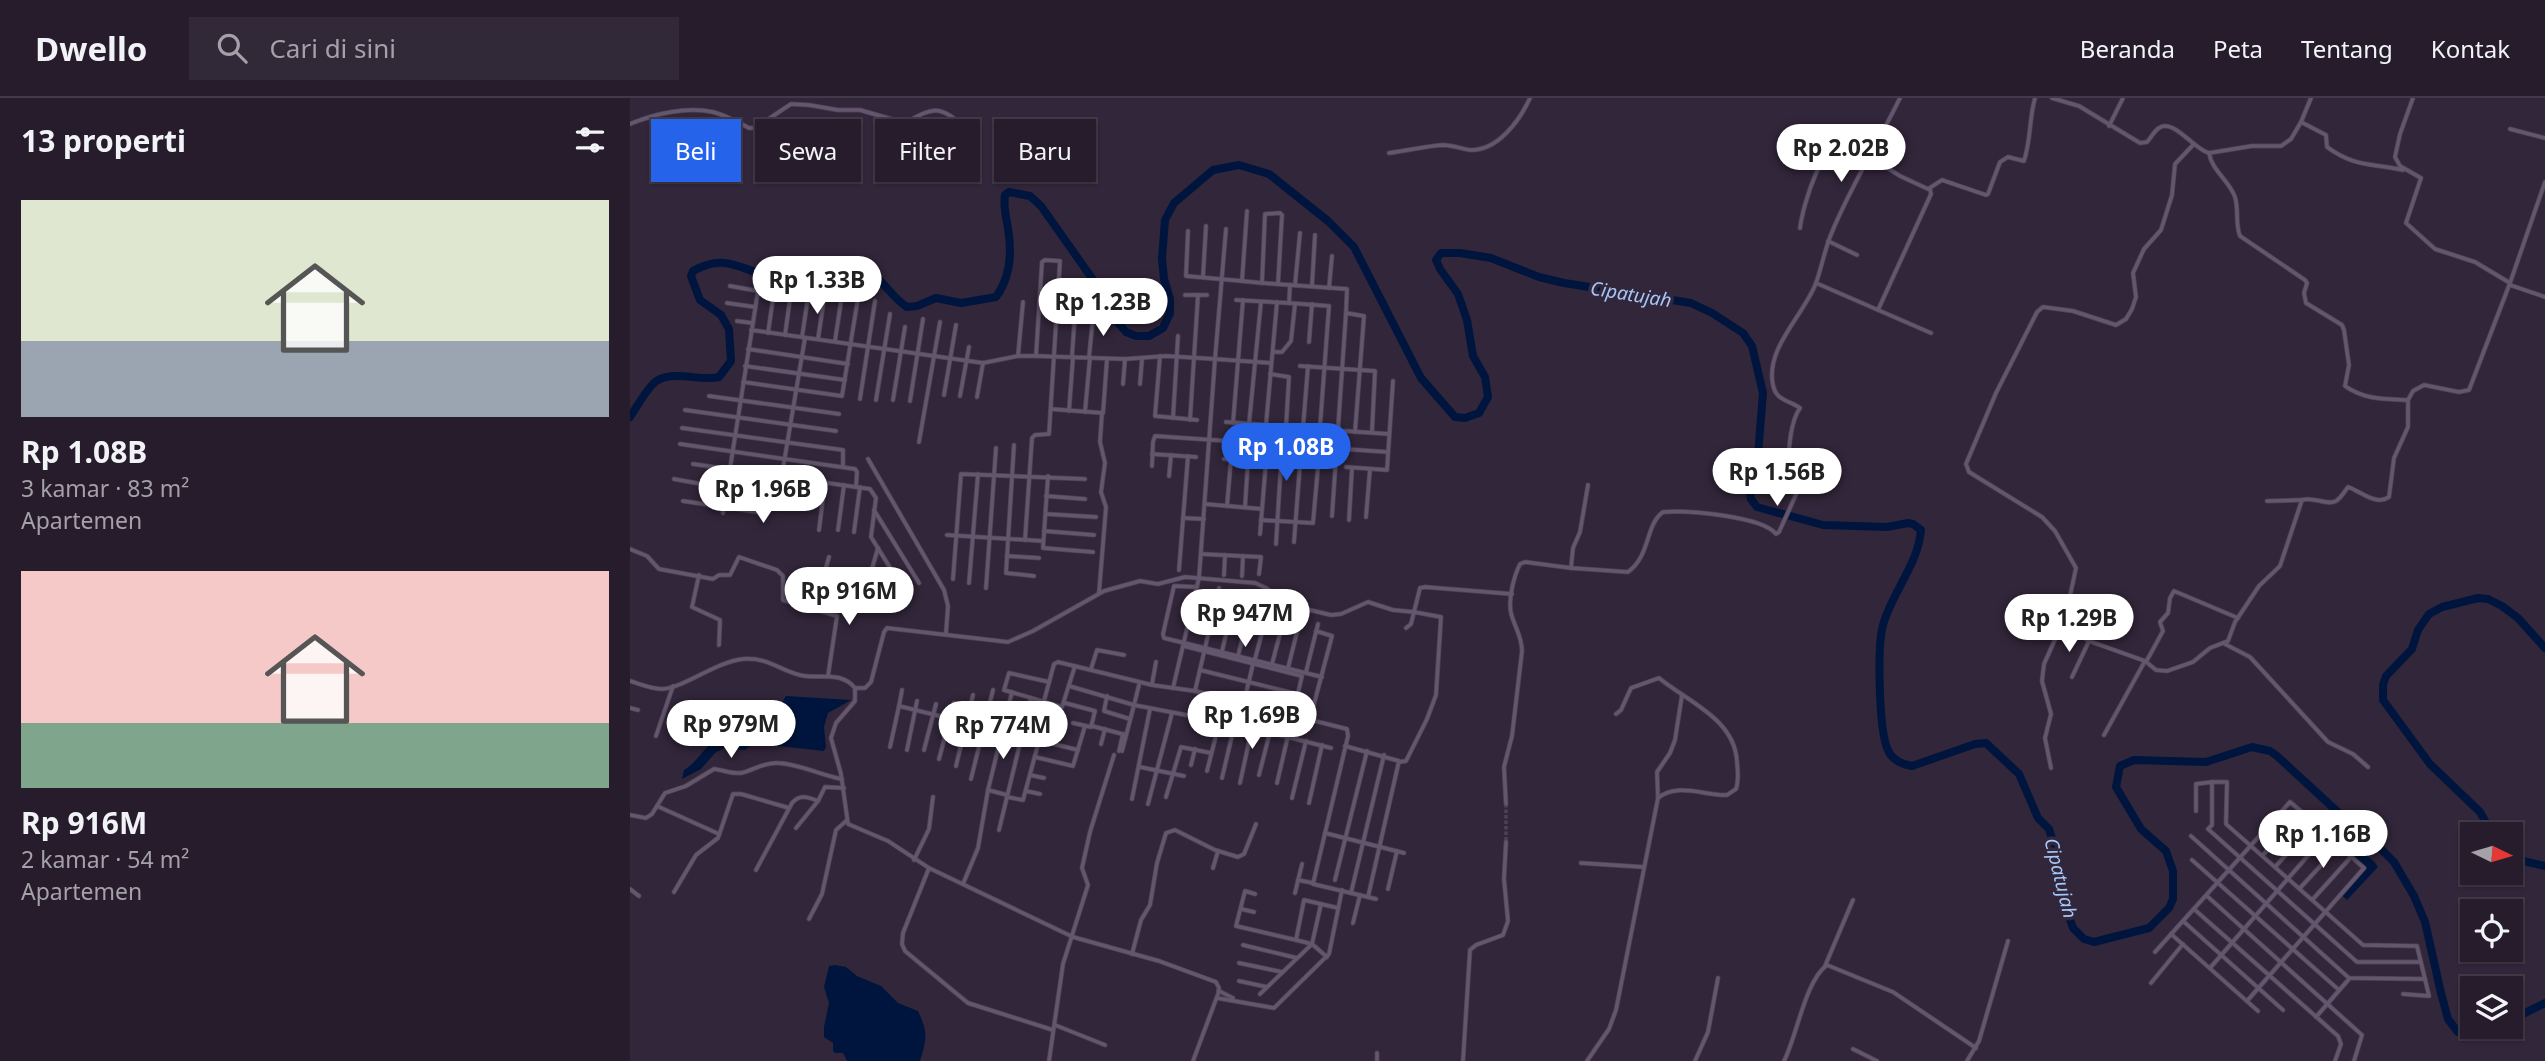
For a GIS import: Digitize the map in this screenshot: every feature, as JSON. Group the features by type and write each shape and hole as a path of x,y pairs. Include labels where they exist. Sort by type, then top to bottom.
{"street":[{"path":"1389,153 1441,145 1472,150 1482,148 1507,132 1520,117 1530,98"},
{"path":"1506,804 1504,767 1512,736 1522,650 1520,634 1511,614 1512,594 1518,568 1522,563 1628,572 1646,551 1657,517 1662,512 1707,513 1761,523 1776,534 1781,529 1796,497 1799,483 1790,470 1793,420 1800,408 1781,399 1774,388 1773,379 1779,348 1816,283 1828,241 1900,98"},
{"path":"1930,189 1942,180 1980,194 1989,194 2000,162 2008,157 2024,161 2030,141 2031,114 2035,98"},
{"path":"2052,98 2079,106 2142,143 2147,142 2159,128 2167,126 2176,129 2203,152 2209,153 2252,146 2281,146 2291,139 2311,98"},
{"path":"2109,125 2123,98"},
{"path":"2413,98 2395,156 2396,162 2418,175 2421,180 2405,219 2407,224 2435,249 2475,262 2510,284 2545,297"},
{"path":"630,124 675,112 695,111 712,112 755,128 791,104 860,110 894,119"},
{"path":"910,119 934,109 955,119"},
{"path":"2301,122 2328,137 2327,147 2339,155 2371,167 2408,171"},
{"path":"2510,129 2545,138"},
{"path":"1800,228 1808,189 1833,144 1842,137 1852,135 1874,149"},
{"path":"2051,768 2045,738 2051,714 2042,681 2044,664 2062,624 2061,618 2075,575 2075,564 2055,531 2042,517 1969,472 1966,464 1996,393 2037,312 2043,307 2073,311 2116,324 2126,319 2136,297 2133,274 2144,249 2161,230 2172,195 2175,164 2194,144"},
{"path":"2209,153 2211,163 2230,186 2235,197 2240,236 2299,274 2307,283 2304,293 2306,303 2342,325 2347,339 2349,365 2345,386 2366,398 2409,400"},
{"path":"1870,157 1900,176 1930,189"},
{"path":"2267,501 2312,498 2333,502 2348,488 2373,499 2388,498 2394,458 2408,427 2409,400 2413,391 2424,385 2462,393 2469,390 2510,284 2545,182"},
{"path":"1878,310 1932,193 1930,189"},
{"path":"1242,281 1247,211"},
{"path":"1262,283 1266,212 1282,215 1278,284"},
{"path":"1203,277 1206,226"},
{"path":"1173,688 1199,578 1226,229"},
{"path":"1188,231 1185,275 1348,290 1332,516"},
{"path":"1289,303 1300,233"},
{"path":"1312,286 1315,235"},
{"path":"1828,241 1857,256"},
{"path":"1329,288 1332,256"},
{"path":"1025,540 1032,436 1049,434 1061,261 1044,260 1036,356"},
{"path":"1816,283 1931,333"},
{"path":"1060,284 1077,286 1069,411"},
{"path":"723,513 758,291 730,286"},
{"path":"683,500 763,513 776,506 802,356 809,290"},
{"path":"768,333 775,292"},
{"path":"785,335 792,292"},
{"path":"818,339 825,293"},
{"path":"835,341 842,295"},
{"path":"1185,295 1207,295"},
{"path":"1190,419 1198,295"},
{"path":"743,382 842,396 858,298"},
{"path":"1236,300 1335,306"},
{"path":"1233,423 1243,300"},
{"path":"860,399 876,301"},
{"path":"1018,356 1023,302"},
{"path":"1249,424 1261,302"},
{"path":"1266,425 1277,302"},
{"path":"727,303 755,307"},
{"path":"1272,352 1282,352 1292,341 1296,304"},
{"path":"1309,342 1312,304"},
{"path":"1320,429 1329,305"},
{"path":"1346,313 1364,315 1355,432"},
{"path":"876,400 890,314"},
{"path":"1086,412 1093,317"},
{"path":"910,401 923,319"},
{"path":"737,321 752,323"},
{"path":"919,442 940,322"},
{"path":"944,395 956,325"},
{"path":"893,400 905,327"},
{"path":"751,330 983,363 1018,356 1125,359 1177,356 1271,363"},
{"path":"1173,418 1178,336"},
{"path":"960,396 969,346"},
{"path":"748,349 848,364"},
{"path":"1160,356 1155,415 1197,420"},
{"path":"1099,593 1106,507 1101,492 1105,463 1100,442 1107,358"},
{"path":"1123,384 1125,359"},
{"path":"1140,384 1142,359"},
{"path":"977,397 983,363"},
{"path":"745,366 845,380"},
{"path":"1300,366 1359,369 1376,373 1372,432"},
{"path":"1303,428 1308,366"},
{"path":"1270,374 1289,377 1286,427"},
{"path":"1346,467 1386,470 1393,381"},
{"path":"709,396 839,414"},
{"path":"1051,409 1102,413"},
{"path":"685,410 836,431"},
{"path":"1226,422 1327,429"},
{"path":"1276,444 1277,426"},
{"path":"682,428 843,450 843,467"},
{"path":"1345,431 1390,434"},
{"path":"1152,466 1155,436 1388,452"},
{"path":"680,444 857,471 854,532"},
{"path":"1014,445 1006,573 1034,576"},
{"path":"986,588 996,448"},
{"path":"1152,454 1196,457"},
{"path":"1169,476 1171,455"},
{"path":"1179,570 1188,456"},
{"path":"867,459 948,598 946,633"},
{"path":"1224,459 1317,466 1313,522 1261,520"},
{"path":"1227,506 1231,459"},
{"path":"1245,507 1248,460"},
{"path":"1260,534 1266,462"},
{"path":"1276,544 1282,463"},
{"path":"693,464 870,489 875,496 871,536 899,582"},
{"path":"1294,542 1300,464"},
{"path":"1349,520 1353,468"},
{"path":"1366,517 1370,469"},
{"path":"953,579 960,474 1085,479"},
{"path":"970,583 978,474"},
{"path":"1048,477 1044,549 1093,552"},
{"path":"674,479 778,498"},
{"path":"819,530 825,482"},
{"path":"838,530 844,485"},
{"path":"1571,568 1588,485"},
{"path":"1046,496 1085,499"},
{"path":"2062,624 2089,641 2146,662 2156,670 2167,671 2193,662 2210,648 2230,640 2238,618 2259,586 2280,566 2302,500"},
{"path":"1205,504 1262,509"},
{"path":"874,510 919,583"},
{"path":"1045,514 1096,517"},
{"path":"1183,518 1204,519"},
{"path":"1044,531 1094,535"},
{"path":"947,535 1043,541"},
{"path":"861,606 878,548"},
{"path":"630,549 647,556 659,569 713,579 719,575 729,576 738,558 746,558 781,572 783,600 837,616 828,676"},
{"path":"1201,554 1261,557 1259,574"},
{"path":"1224,575 1225,555"},
{"path":"1007,556 1039,558"},
{"path":"1242,576 1243,556"},
{"path":"814,610 829,557"},
{"path":"886,584 891,569"},
{"path":"699,575 692,607 720,620 719,645"},
{"path":"630,681 661,689 723,663 745,659 770,662 801,676 828,676 844,679 855,688 868,687 887,628 1008,642 1033,631 1099,593 1140,581 1158,584 1199,578 1247,582 1260,585 1289,605 1331,615 1341,614 1368,602 1393,610 1441,617 1436,695 1406,761 1399,762 1384,755 1345,746"},
{"path":"1197,587 1174,586 1164,638 1302,676 1277,783"},
{"path":"1406,628 1411,624 1420,589 1424,587 1512,594"},
{"path":"1195,691 1219,588"},
{"path":"2104,735 2163,631 2160,622 2168,613 2174,591 2238,618"},
{"path":"1218,594 1249,602 1251,606 1238,656"},
{"path":"1222,652 1235,598"},
{"path":"1243,704 1268,608 1300,621 1288,668"},
{"path":"1272,664 1285,615"},
{"path":"1306,672 1318,624"},
{"path":"1310,719 1332,636 1316,631"},
{"path":"2072,677 2089,641"},
{"path":"2225,644 2249,656 2328,742 2353,754 2368,767"},
{"path":"1205,649 1306,672 1321,679"},
{"path":"1091,669 1097,650 1124,655"},
{"path":"1044,701 1055,662 1152,685 1195,691 1347,729 1313,884"},
{"path":"1152,685 1156,662"},
{"path":"1049,682 1009,673 1004,690 1061,707 1065,703 1075,666"},
{"path":"1200,670 1297,694"},
{"path":"1616,714 1621,710 1629,690 1659,678 1727,729 1737,753 1737,785 1733,792 1727,795 1688,790 1658,798"},
{"path":"1121,751 1139,685"},
{"path":"656,736 673,686"},
{"path":"1069,686 1150,709 1186,715"},
{"path":"855,688 855,701 836,723 831,738 844,788 846,821 854,828 888,841 929,868 1073,937 1216,982 1219,991 1217,998 1193,1061"},
{"path":"890,747 902,690"},
{"path":"971,779 993,690"},
{"path":"964,884 978,848 988,790 1012,692"},
{"path":"956,766 973,695"},
{"path":"1587,1061 1613,1019 1658,798 1657,772 1675,740 1682,695"},
{"path":"1104,711 1107,696"},
{"path":"999,830 1031,698"},
{"path":"907,750 917,701"},
{"path":"939,759 954,703"},
{"path":"1065,703 1130,719"},
{"path":"924,750 936,704"},
{"path":"899,706 1078,750"},
{"path":"630,708 638,709"},
{"path":"1132,799 1150,709"},
{"path":"1092,726 1094,710"},
{"path":"1148,804 1172,713"},
{"path":"1207,771 1218,722 1235,723 1331,748"},
{"path":"1073,723 1125,734"},
{"path":"1222,778 1235,723"},
{"path":"1035,758 1073,766 1084,726"},
{"path":"1240,783 1252,728"},
{"path":"1101,744 1105,729"},
{"path":"1259,775 1270,732"},
{"path":"988,790 1022,800 1039,741"},
{"path":"1292,798 1306,741"},
{"path":"1309,803 1322,745"},
{"path":"1166,797 1180,747 1211,753"},
{"path":"1191,765 1195,749"},
{"path":"1335,880 1367,751"},
{"path":"1049,1061 1063,964 1088,885 1082,871 1087,843 1114,755"},
{"path":"1351,893 1384,755"},
{"path":"1368,897 1399,762"},
{"path":"630,815 646,818 665,793 686,786 714,769 736,773 765,764 791,764 842,779"},
{"path":"1140,766 1184,776"},
{"path":"1030,775 1044,778"},
{"path":"2212,782 2212,825 2208,829 2357,962 2421,962"},
{"path":"2196,811 2196,784 2227,782 2226,824 2363,945 2417,946 2429,996 2403,994"},
{"path":"796,828 826,787 844,788"},
{"path":"1026,791 1040,794"},
{"path":"674,892 696,855 715,842 732,797 736,793 789,808"},
{"path":"756,870 789,808 799,797 805,796 818,801"},
{"path":"914,860 929,829 933,797"},
{"path":"2155,952 2290,802 2302,812 2263,855"},
{"path":"657,806 720,834"},
{"path":"808,919 822,894 837,827 846,821"},
{"path":"1132,954 1141,920 1150,905 1157,863 1166,833 1175,830 1218,851 1242,857 1256,824"},
{"path":"2210,968 2326,835 2314,824 2275,866"},
{"path":"1324,833 1405,853"},
{"path":"2191,836 2349,978 2425,979"},
{"path":"1463,1061 1470,950 1503,935 1507,926 1504,879 1506,842"},
{"path":"2247,1001 2364,868 2339,846 2300,888"},
{"path":"1213,867 1218,851"},
{"path":"1388,889 1397,851"},
{"path":"2312,900 2351,857"},
{"path":"2192,860 2339,990"},
{"path":"1581,863 1643,867"},
{"path":"1295,893 1302,864"},
{"path":"929,868 903,933 902,944 905,951 968,1003 1105,1045"},
{"path":"1298,880 1376,899"},
{"path":"630,889 639,896"},
{"path":"1217,998 1274,1008 1329,954 1342,890"},
{"path":"1255,894 1245,891 1236,926 1312,944 1326,957"},
{"path":"1353,923 1360,895"},
{"path":"2207,896 2362,1035 2354,1061"},
{"path":"1296,940 1304,900 1338,908"},
{"path":"1784,1061 1800,1014 1816,978 1825,966 1853,900"},
{"path":"1260,994 1312,944 1321,904"},
{"path":"1241,909 1254,912"},
{"path":"2194,909 2340,1040 2335,1061"},
{"path":"2183,921 2283,1010"},
{"path":"2171,934 2258,1011"},
{"path":"1967,1061 1976,1048 2008,941"},
{"path":"2151,983 2183,944"},
{"path":"1243,945 1297,958"},
{"path":"1239,963 1282,972"},
{"path":"1825,966 1831,965 1893,992 1976,1048"},
{"path":"1695,1061 1708,1032 1718,978"},
{"path":"2316,1017 2349,978"},
{"path":"1239,981 1267,987"},
{"path":"1219,991 1234,999"},
{"path":"1853,1049 1877,1061"},
{"path":"1377,1053 1377,1061"}],"water":[{"path":"786,696 851,700 828,713 824,727 824,751 769,745 750,746 745,750 724,748 715,753 701,769 682,779 684,770 715,740 763,728 775,721"},
{"path":"2344,843 2368,856 2378,867 2347,900 2342,895 2366,868 2342,846"},
{"path":"829,966 846,967 857,976 881,986 898,1003 918,1011 925,1036 920,1061 847,1061 843,1053 833,1051 833,1043 824,1037 829,1003 824,987"}],"waterway":[{"name":"Cipatujah","path":"630,417 653,384 660,379 676,376 719,377 731,361 729,329 721,315 700,300 691,276 693,271 713,263 721,263 765,275 798,278 838,269 862,269 875,276 907,307 936,298 961,303 996,297 1009,264 1009,237 1004,204 1005,195 1009,192 1030,196 1041,206 1101,291 1113,317 1126,332 1136,336 1149,336 1163,328 1170,313 1162,259 1165,220 1174,203 1213,170 1239,165 1269,174 1328,221 1354,247 1421,378 1455,417 1465,418 1479,413 1488,397 1485,377 1473,356 1467,320 1458,294 1436,260 1441,253 1491,258 1539,277 1564,283 1691,303 1743,333 1752,346 1763,393 1757,467 1749,488 1751,499 1757,507 1823,525 1887,527 1908,523 1921,530 1915,555 1892,601 1881,635 1881,705 1887,748 1896,760 1912,766 1975,744 1986,743 2019,774 2038,818 2049,829 2057,855 2059,882 2066,908 2073,928 2084,939 2094,942 2149,928 2169,908 2173,899 2173,871 2166,851 2141,829 2116,787 2120,766 2134,760 2206,762 2252,747 2270,751 2394,862 2414,896 2425,922 2448,1019 2460,1033"},
{"name":"Cipatujah","path":"2486,822 2480,812 2430,764 2383,700 2386,676 2412,649 2418,630 2429,614 2442,607 2478,598 2488,599 2502,606 2518,618 2545,648"},
{"name":"Cipatujah","path":"2524,861 2545,866"},
{"name":"Cipatujah","path":"2523,1014 2545,1003"}],"tunnel":[{"path":"1506,804 1506,842"}]}
